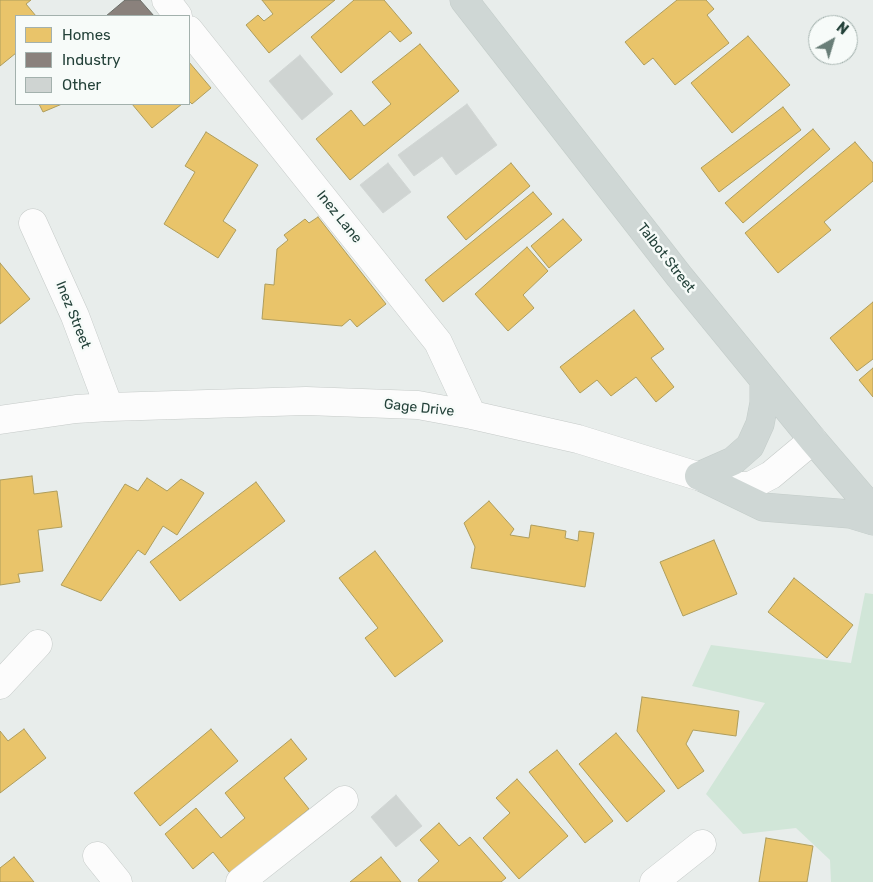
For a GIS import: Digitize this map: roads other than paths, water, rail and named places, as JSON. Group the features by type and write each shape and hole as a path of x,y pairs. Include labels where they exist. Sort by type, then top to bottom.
{"main road":[{"name":"Talbot Street","path":"464,0 680,276 813,440 873,510"},
{"path":"699,476 733,461 750,446 760,424 764,403 764,380"},
{"path":"699,476 763,507 850,514 873,521"}],"street":[{"path":"166,0 177,15"},
{"name":"Inez Lane","path":"190,31 438,342 472,415"},
{"name":"Inez Street","path":"33,223 75,316 109,407"},
{"name":"Gage Drive","path":"0,420 76,409 109,407 306,401 418,405 578,439 730,486 750,486 771,476 813,440"},
{"path":"0,685 38,644"},
{"path":"240,882 344,800"},
{"path":"654,882 702,844"},
{"path":"97,856 118,882"}]}
